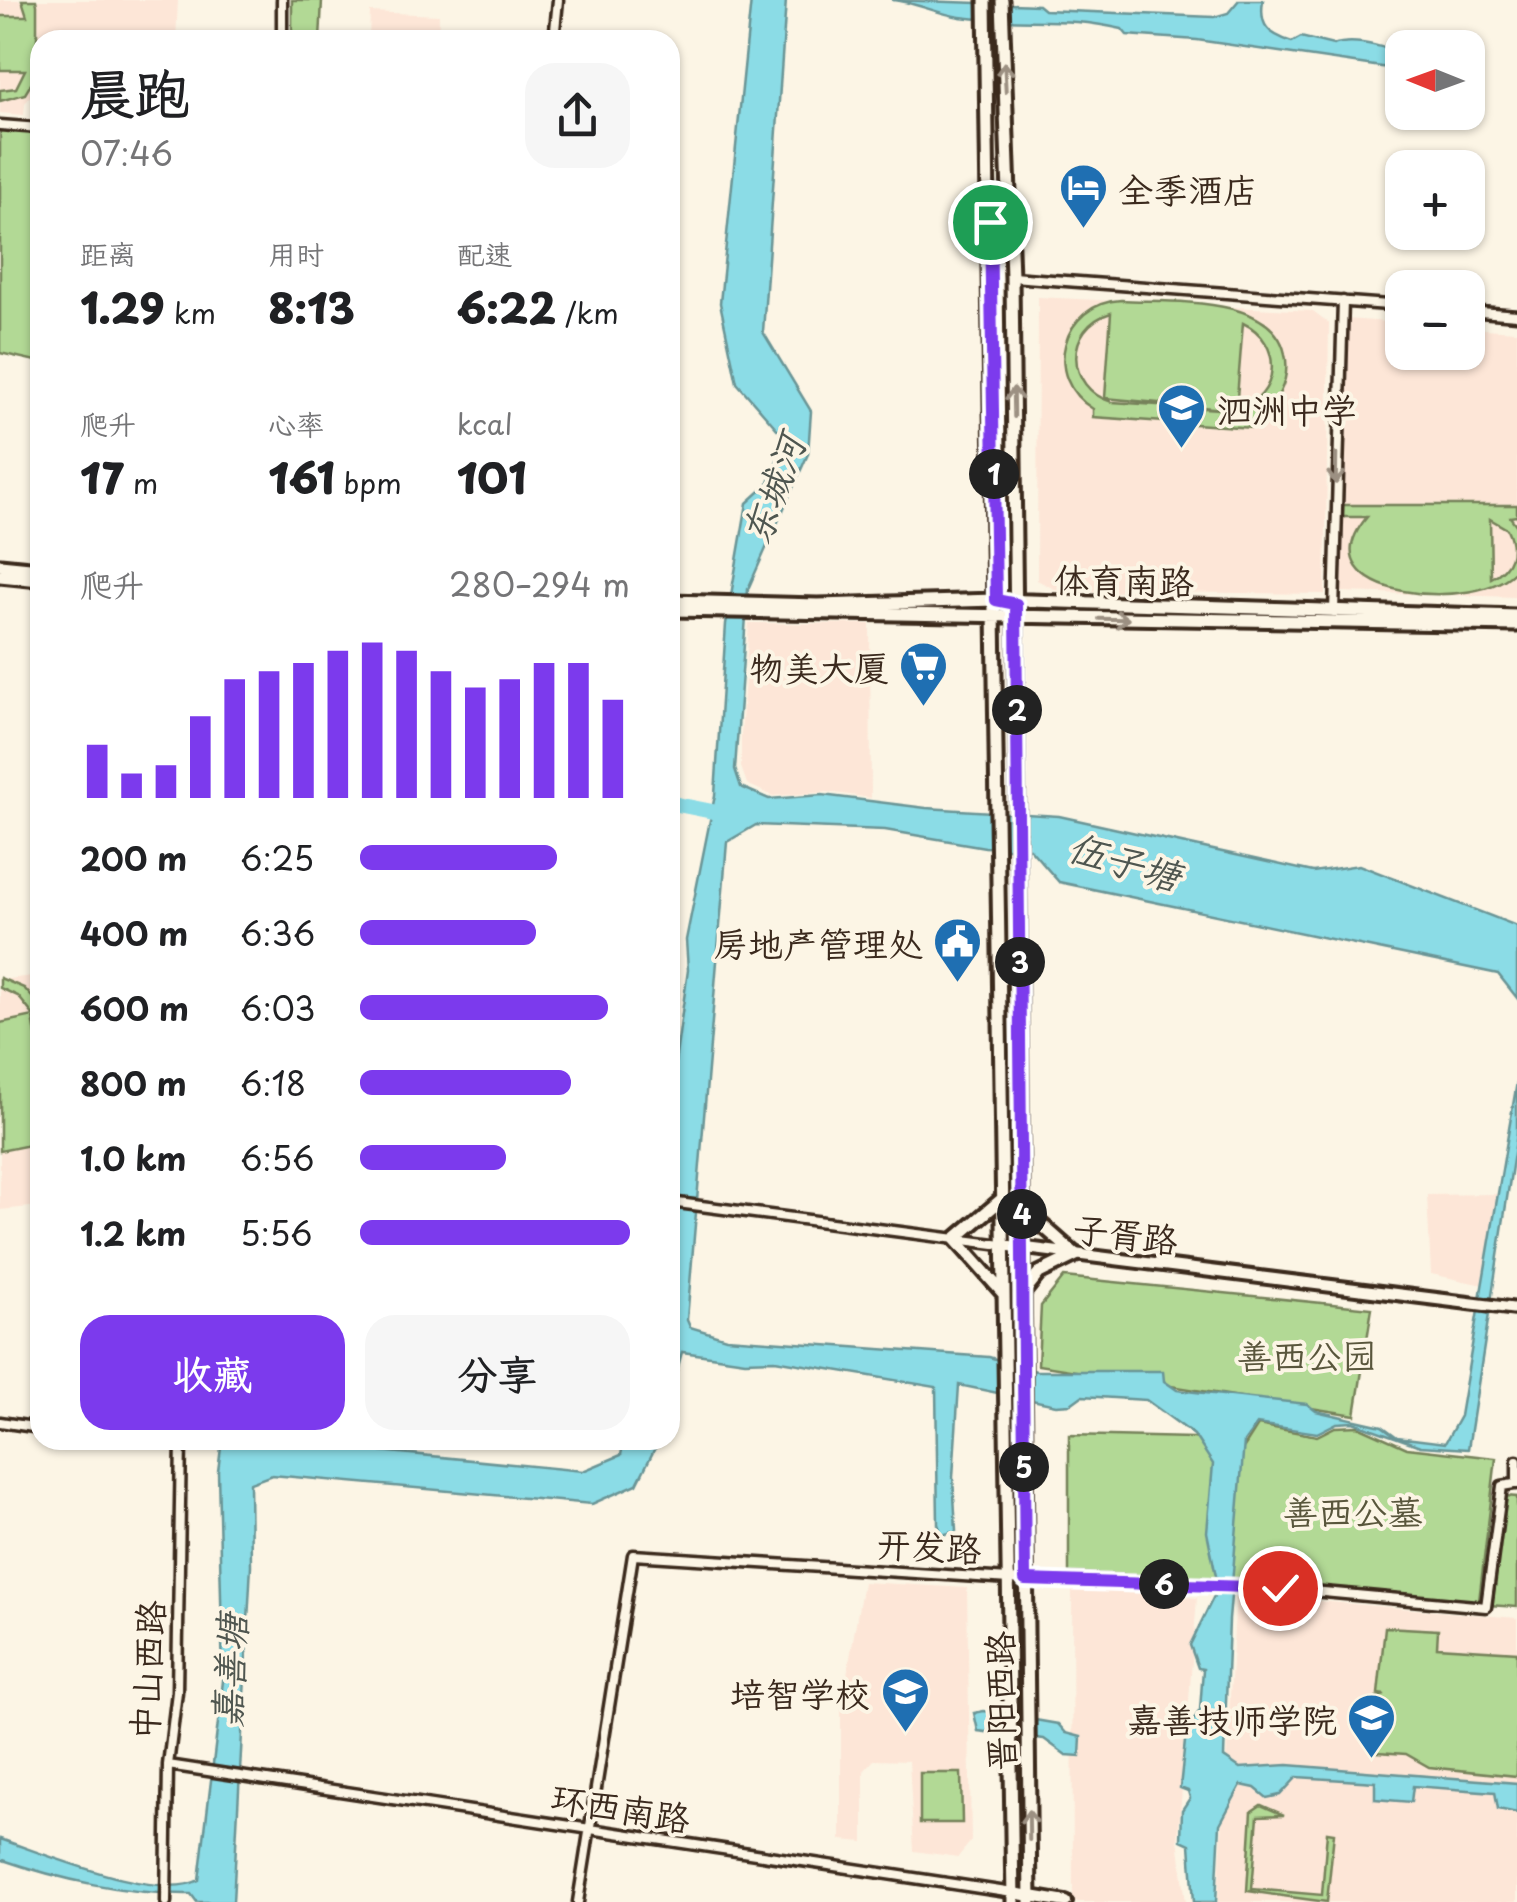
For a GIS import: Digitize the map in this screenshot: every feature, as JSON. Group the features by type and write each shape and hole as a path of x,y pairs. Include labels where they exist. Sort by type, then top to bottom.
{"main road":[{"name":"晋阳西路","path":"985,0 1000,882 1005,1577 1013,1898"},
{"name":"晋阳西路","path":"1002,0 1012,276 1030,1899"},
{"path":"0,565 30,568"},
{"path":"0,576 30,579"},
{"name":"体育南路","path":"775,608 996,600 1016,611"},
{"name":"体育南路","path":"680,602 996,614 1016,611 1517,616"},
{"name":"体育南路","path":"680,609 707,606"},
{"name":"体育南路","path":"1334,616 1517,625"},
{"path":"1002,1199 955,1239 1002,1292"},
{"path":"1022,1201 1043,1227 1076,1254 1040,1273 1022,1293"}],"street":[{"path":"282,0 282,30"},
{"path":"555,30 558,0"},
{"path":"0,125 30,127"},
{"path":"1012,276 1385,305"},
{"path":"1334,616 1343,301"},
{"path":"1485,312 1517,315"},
{"name":"子胥路","path":"680,1203 1517,1308"},
{"path":"0,1422 30,1426"},
{"name":"中山西路","path":"166,1900 168,1765 177,1692 181,1450"},
{"path":"1515,1484 1517,1462"},
{"name":"开发路","path":"588,1830 633,1555 1025,1580 1238,1587 1486,1608 1502,1486 1515,1484"},
{"name":"环西南路","path":"168,1765 1013,1898 1066,1902"},
{"path":"578,1902 588,1830"}],"shaded area":[{"path":"0,0 178,0 176,30 30,30 30,97 24,115 0,113"},
{"path":"370,12 439,15 438,30 369,30"},
{"name":"泗洲中学","path":"1038,297 1313,311 1329,323 1325,594 1058,591 1037,580"},
{"path":"1347,319 1385,322 1385,370 1485,370 1485,329 1517,331 1517,597 1342,592"},
{"path":"749,623 870,624 871,798 828,792 773,796 747,784 741,767 741,735"},
{"path":"30,976 30,1207 0,1210 0,980"},
{"path":"1497,1194 1483,1285 1431,1274 1427,1195"},
{"name":"培智学校","path":"863,1582 967,1588 971,1841 958,1857 914,1851 909,1761 874,1760 864,1771 864,1842 841,1840 841,1710"},
{"path":"1072,1588 1197,1598 1178,1839 1186,1902 1073,1902"},
{"name":"嘉善技师学院","path":"1236,1594 1517,1618 1517,1902 1218,1902"}],"green space":[{"path":"22,0 36,0 37,30 30,30 30,86 25,94 0,101 0,90 16,88 25,70 0,70 0,16 27,16"},
{"path":"292,0 322,0 320,30 292,30"},
{"path":"0,128 30,132 30,360 0,353"},
{"path":"1121,300 1191,303 1240,311 1261,321 1276,335 1285,354 1286,373 1280,392 1252,428 1093,417 1093,409 1077,396 1067,379 1063,362 1065,344 1073,328 1084,314 1101,304","holes":["1111,313 1105,398 1234,410 1112,402 1097,395 1079,371 1078,344 1096,320","1243,323 1266,343 1272,369 1262,394 1236,410"]},
{"path":"1342,505 1517,505 1517,516 1510,517 1517,526 1517,569 1498,583 1469,592 1403,591 1375,582 1356,566 1352,545 1367,517 1342,517","holes":["1490,519 1507,529 1511,558 1491,578"]},
{"path":"0,978 24,988 30,995 30,1011 18,996 0,988"},
{"path":"30,1017 30,1145 0,1151 0,1023"},
{"name":"善西公园","path":"1064,1277 1372,1308 1355,1415 1038,1365 1041,1306"},
{"name":"善西公墓","path":"1258,1425 1317,1436 1335,1427 1358,1426 1407,1448 1496,1458 1479,1601 1236,1579 1069,1573 1069,1435 1193,1438 1244,1447"},
{"path":"1505,1496 1517,1497 1517,1607 1489,1605"},
{"path":"1385,1627 1438,1630 1437,1647 1517,1652 1517,1776 1429,1767 1406,1754 1378,1752 1374,1743 1377,1697 1385,1695 1378,1694"},
{"path":"920,1773 961,1773 962,1823 920,1823"},
{"path":"1261,1805 1284,1815 1258,1816 1252,1889 1322,1895 1327,1832 1334,1833 1327,1902 1247,1891 1252,1811"}],"water":[{"name":"东城河","path":"751,0 786,0 763,332 811,411 808,454 748,589 735,769 741,787 769,799 822,795 926,808 1059,816 1313,872 1359,865 1517,926 1517,998 1498,974 1059,882 1030,849 985,847 885,830 756,825 727,842 687,1320 690,1327 726,1338 989,1357 1036,1371 1163,1371 1164,1381 1177,1390 1307,1404 1316,1411 1382,1426 1397,1437 1445,1443 1460,1416 1517,1082 1517,1134 1468,1449 1420,1446 1353,1422 1337,1423 1317,1433 1257,1424 1244,1442 1229,1620 1224,1757 1240,1768 1288,1765 1517,1783 1517,1813 1498,1809 1495,1792 1413,1786 1411,1802 1375,1799 1375,1782 1297,1777 1280,1795 1267,1798 1255,1788 1241,1785 1220,1824 1216,1902 1194,1902 1190,1844 1181,1840 1182,1810 1190,1798 1188,1791 1180,1788 1186,1732 1200,1710 1203,1669 1198,1668 1190,1645 1214,1596 1216,1576 1207,1532 1213,1464 1194,1435 1146,1400 1082,1396 1071,1404 1056,1405 959,1385 953,1477 956,1531 942,1535 938,1524 936,1387 775,1360 745,1361 682,1352 680,1360 680,1027 688,970 686,940 715,795 726,624 747,503 769,483 785,438 737,383 720,303"},
{"path":"892,0 1214,17 1228,13 1239,0 1263,0 1264,23 1277,36 1292,42 1301,37 1333,45 1358,42 1384,48 1385,68 1197,40 1127,35 1122,29 1081,22 960,17"},
{"name":"嘉善塘","path":"221,1450 370,1450 583,1471 621,1455 622,1450 654,1450 637,1484 592,1504 272,1475 250,1483 251,1565 233,1902 197,1902 191,1894 94,1884 0,1859 0,1839 130,1881 181,1885 199,1880 223,1681"},
{"path":"984,1711 1058,1724 1066,1733 1081,1737 1080,1756 1066,1755 1044,1739 978,1731 974,1713"}],"waterway":[{"name":"伍子塘","path":"680,805 730,815"}],"place":[{"name":"全季酒店","path":"1083,230"},
{"name":"泗洲中学","path":"1182,450"},
{"name":"物美大厦","path":"924,708"},
{"name":"房地产管理处","path":"958,984"},
{"name":"培智学校","path":"905,1734"},
{"name":"嘉善技师学院","path":"1372,1760"}],"route":[{"path":"990,222 996,600 1016,604 1025,1580 1280,1588"}]}
